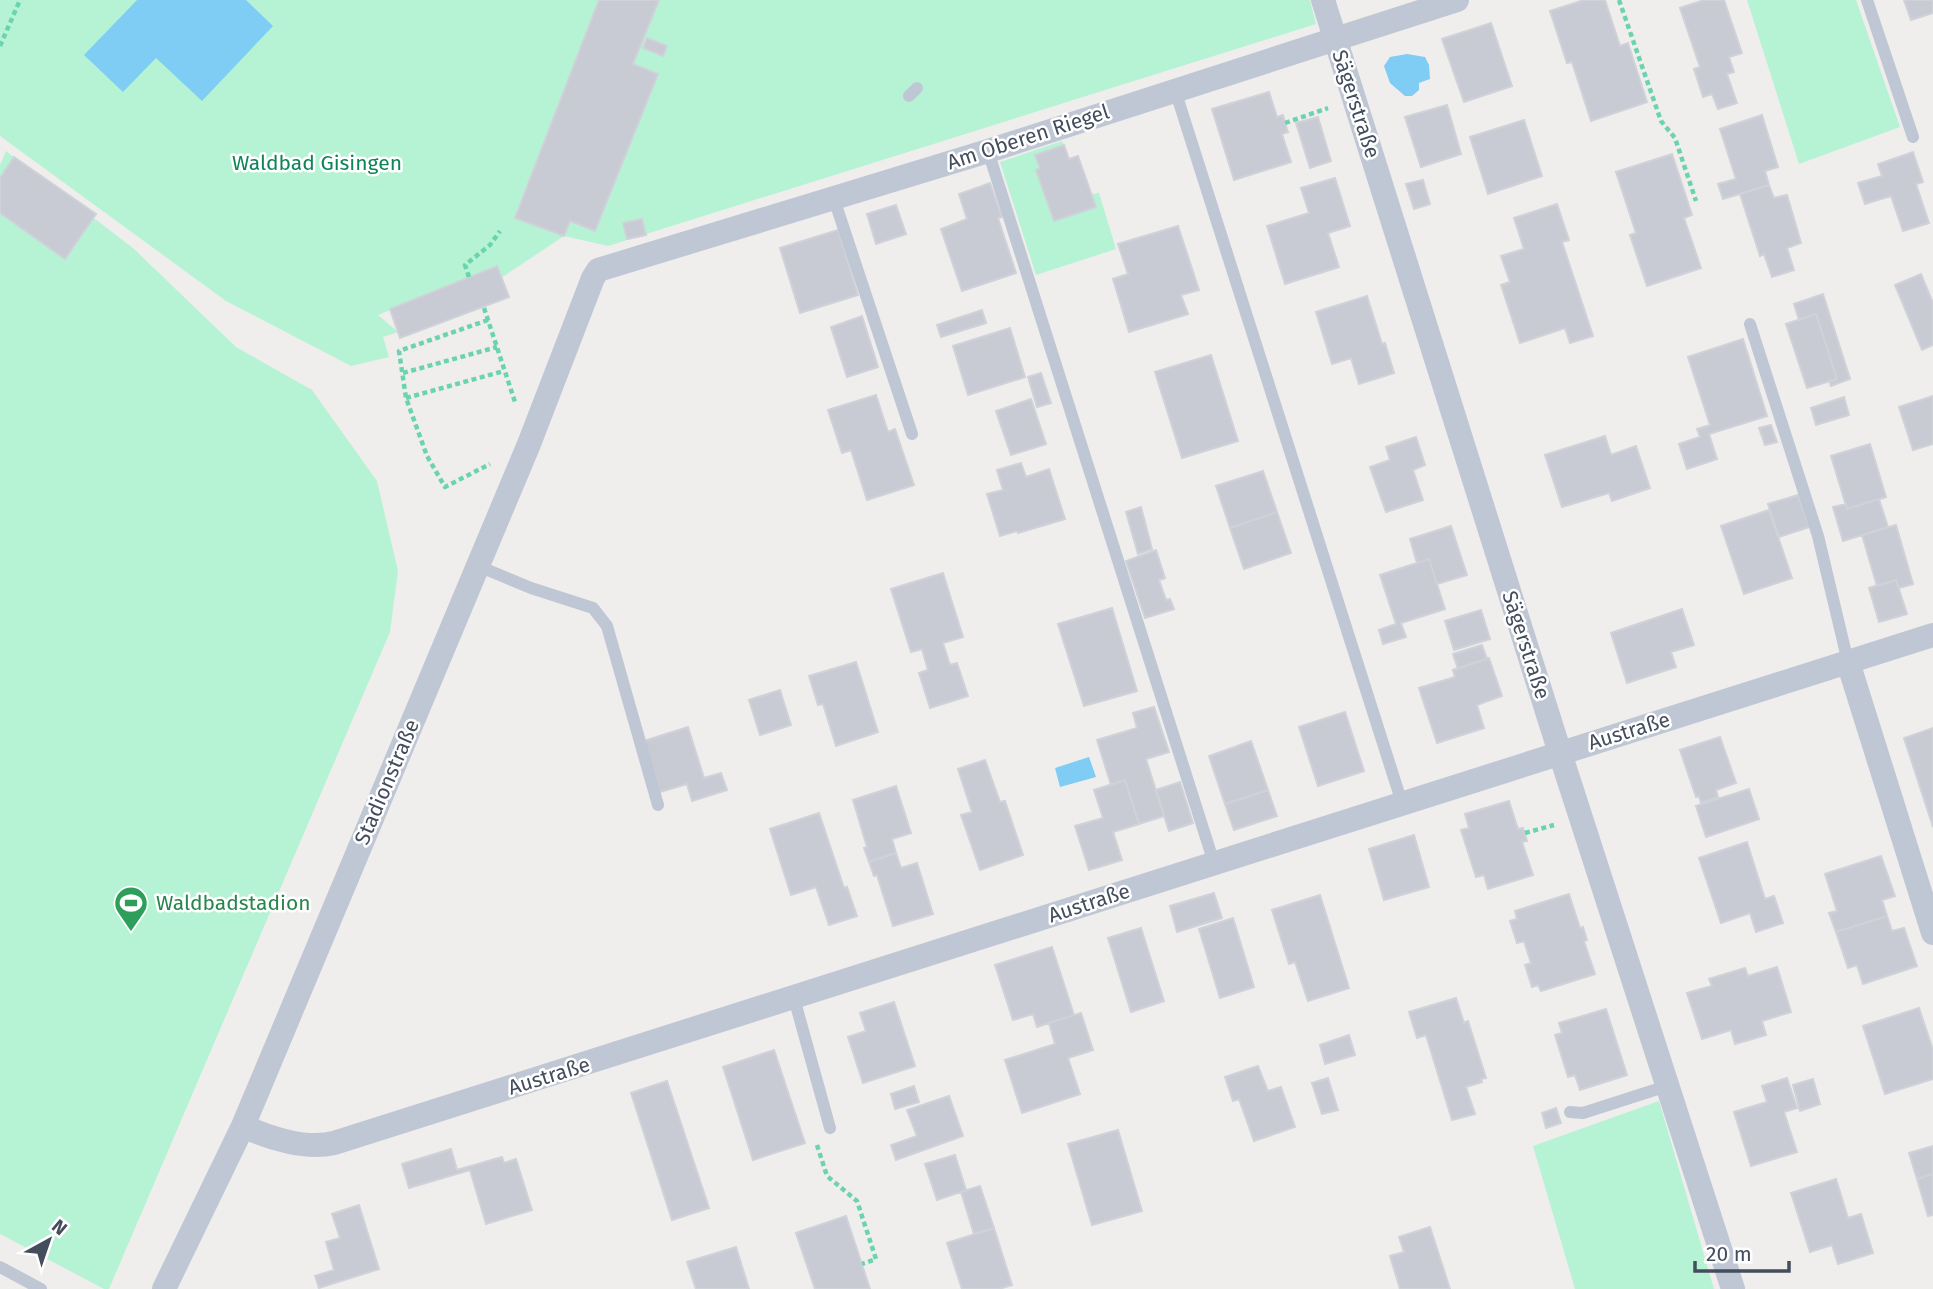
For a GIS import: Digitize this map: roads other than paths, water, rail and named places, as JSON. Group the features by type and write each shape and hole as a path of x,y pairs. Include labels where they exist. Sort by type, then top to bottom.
{"street":[{"name":"Sägerstraße","path":"1324,0 1560,752 1733,1289"},
{"name":"Am Oberen Riegel","path":"598,270 988,151 1457,0"},
{"name":"Stadionstraße","path":"164,1289 243,1126 478,566 598,270"},
{"name":"Austraße","path":"243,1126 272,1139 325,1145 1933,635"},
{"path":"1848,662 1933,933"}],"lane":[{"path":"1867,0 1913,137"},
{"path":"1175,90 1402,803"},
{"path":"988,151 1214,863"},
{"path":"834,199 912,434"},
{"path":"1750,324 1818,536 1848,662"},
{"path":"478,566 531,588 593,608 607,626 658,806"},
{"path":"794,998 830,1128"},
{"path":"1570,1112 1583,1113 1667,1086"},
{"path":"0,1267 41,1289"}],"water":[{"path":"137,0 246,0 273,26 202,101 156,58 123,92 84,55"},
{"path":"1407,54 1425,57 1429,65 1430,79 1419,83 1419,90 1412,96 1405,96 1390,83 1384,66 1390,57"},
{"path":"1089,757 1096,777 1060,787 1055,768"}],"place":[{"name":"Waldbadstadion","path":"131,933"}],"park label":[{"name":"Waldbad Gisingen","path":"317,163"}]}
